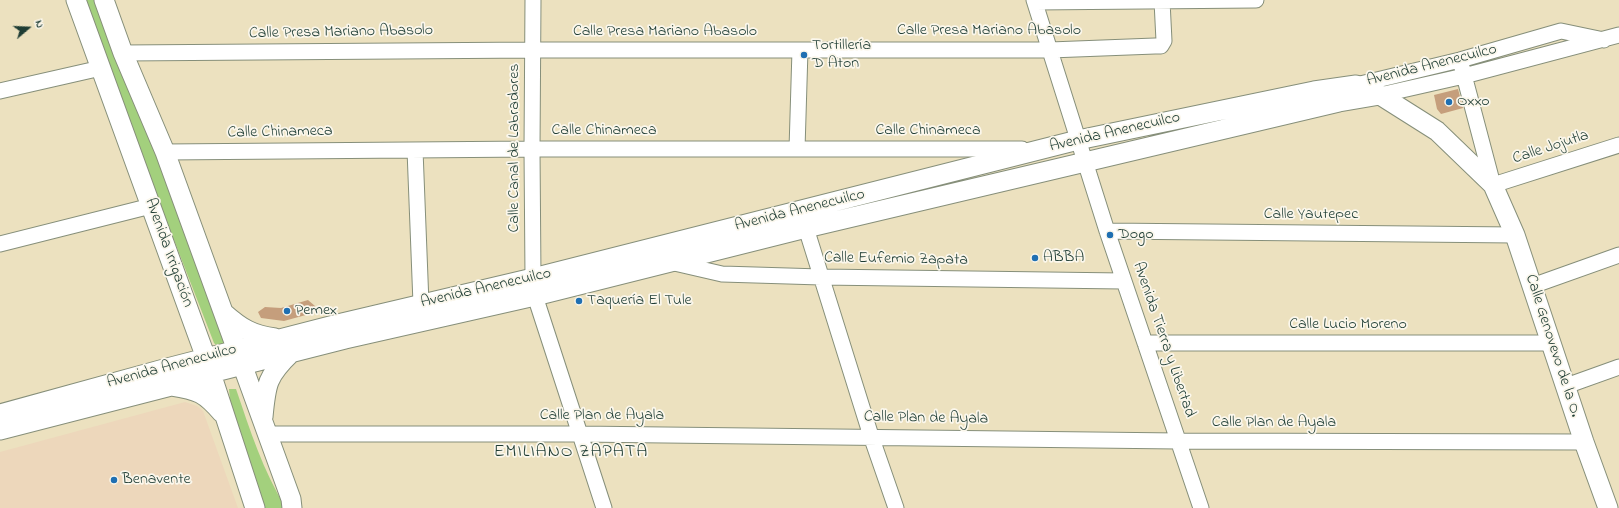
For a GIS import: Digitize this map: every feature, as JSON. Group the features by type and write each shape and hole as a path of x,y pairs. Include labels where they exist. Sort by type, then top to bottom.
{"main road":[{"name":"Avenida Irrigación","path":"76,0 193,322 255,508"},
{"name":"Avenida Irrigación","path":"104,0 123,54 165,152 294,505"},
{"name":"Avenida Anenecuilco","path":"0,430 171,386 208,366 240,357 534,287 1078,140 1314,91 1356,85"},
{"name":"Calle Genovevo de la O.","path":"1356,85 1380,94 1437,131 1493,185 1515,235 1584,442 1608,508"},
{"name":"Avenida Anenecuilco","path":"286,346 338,324 421,304 534,287 669,262 1084,161 1339,102 1380,94"},
{"path":"224,313 250,333 262,336 286,346 270,377 265,394 265,427"},
{"path":"171,367 183,355 188,346 193,322"},
{"name":"Avenida Anenecuilco","path":"0,414 171,367 208,366"},
{"path":"171,386 192,389 204,395 214,403 224,416"}],"street":[{"name":"Calle Canal de Labradores","path":"533,0 534,50 532,231 534,287 579,434 604,508"},
{"path":"1034,1 1256,0"},
{"name":"Avenida Tierra y Libertad","path":"1034,1 1107,232 1200,508"},
{"name":"Calle Presa Mariano Abasolo","path":"123,54 534,50 1050,50 1161,46 1164,41 1162,1"},
{"name":"Avenida Anenecuilco","path":"1356,85 1460,60 1561,31 1604,40"},
{"name":"Avenida Anenecuilco","path":"1380,94 1464,76 1619,35"},
{"path":"796,149 800,50"},
{"name":"Calle Genovevo de la O.","path":"1460,60 1493,185"},
{"path":"0,91 101,68"},
{"name":"Calle Jojutla","path":"1493,185 1619,145"},
{"name":"Calle Chinameca","path":"165,152 532,148 1043,149"},
{"path":"415,150 421,304"},
{"path":"0,244 151,206"},
{"path":"806,228 896,508"},
{"name":"Calle Yautepec","path":"1107,232 1515,235"},
{"path":"1532,286 1619,254"},
{"name":"Calle Eufemio Zapata","path":"669,262 722,274 821,277 1124,281"},
{"name":"Calle Lucio Moreno","path":"1145,343 1551,343"},
{"path":"1566,386 1619,367"},
{"name":"Calle Plan de Ayala","path":"265,427 579,434 872,436 1178,441 1584,442"}],"shaded area":[{"name":"Benavente","path":"185,402 197,406 203,411 238,508 0,508 0,452"}],"green space":[{"path":"81,0 95,0 132,97 175,198 227,345 218,347 214,343 174,240 167,235"},
{"path":"229,389 236,389 270,480 286,508 263,508 230,400"}],"building":[{"name":"Oxxo","path":"1458,89 1463,108 1441,114 1437,109 1434,95"},
{"name":"Pemex","path":"308,300 315,306 313,313 284,321 261,318 258,312 265,307 281,308"}],"place":[{"name":"Tortillería D Aton","path":"804,55"},
{"name":"Oxxo","path":"1449,102"},
{"name":"Dogo","path":"1110,235"},
{"name":"ABBA","path":"1035,258"},
{"name":"Taquería El Tule","path":"579,301"},
{"name":"Pemex","path":"287,311"},
{"name":"Benavente","path":"114,480"}],"district":[{"name":"EMILIANO ZAPATA","path":"571,453"}]}
